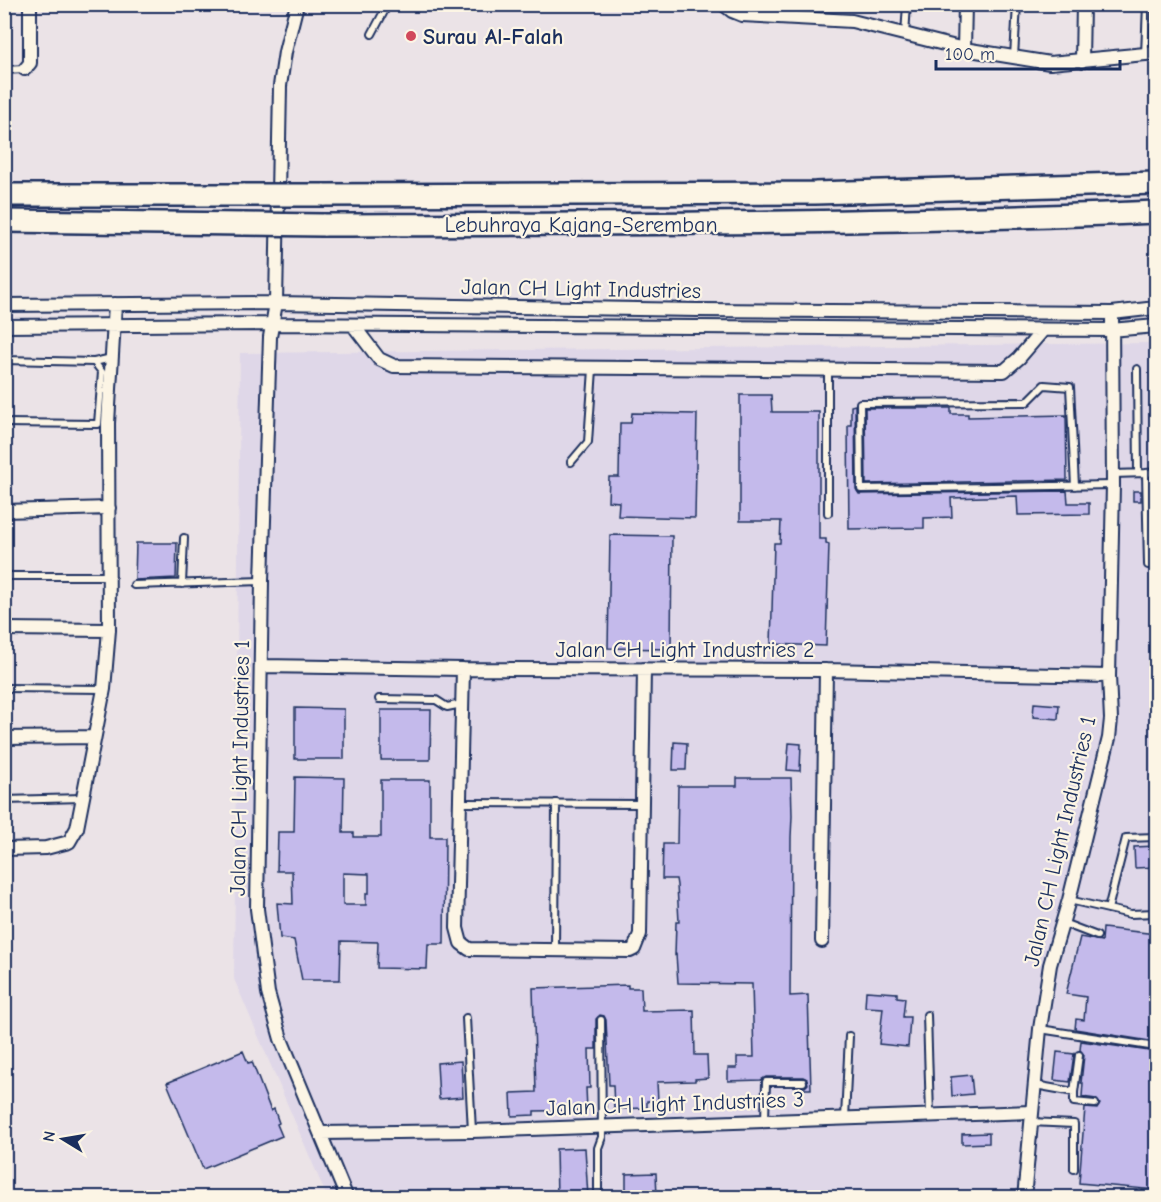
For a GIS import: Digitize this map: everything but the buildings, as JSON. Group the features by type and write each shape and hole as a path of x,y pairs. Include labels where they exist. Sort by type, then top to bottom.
{"highway":[{"name":"Lebuhraya Kajang-Seremban","path":"4,195 815,193 1156,183"},
{"name":"Lebuhraya Kajang-Seremban","path":"4,221 323,225 804,223 1156,212"}],"street":[{"path":"25,69 30,63 30,4"},
{"name":"Jalan CH Light Industries 1","path":"297,4 285,52 280,86 276,303 272,324 262,581 257,909 268,993 281,1039 347,1197"},
{"path":"723,4 742,15 852,21 964,49 1050,63 1151,54"},
{"path":"964,49 965,4"},
{"path":"1082,61 1083,4"},
{"name":"Jalan CH Light Industries","path":"4,305 276,303 698,310 1112,313 1156,308"},
{"path":"4,849 46,848 69,842 77,828 104,689 109,630 109,508 103,424 112,358 115,304"},
{"name":"Jalan CH Light Industries 1","path":"1024,1197 1030,1117 1050,965 1069,900 1109,738 1111,718 1109,676 1113,480 1112,313"},
{"name":"Jalan CH Light Industries","path":"4,326 272,324 1043,330 1111,330 1156,326"},
{"path":"352,325 379,359 394,366 593,369 1004,371 1019,358 1043,330"},
{"path":"4,511 109,508"},
{"path":"4,629 109,630"},
{"name":"Jalan CH Light Industries 2","path":"262,666 826,670 1109,676"},
{"path":"463,669 457,928 461,943 469,949 630,951 634,948 640,934 644,669"},
{"path":"822,941 826,670"},
{"path":"4,738 93,737"},
{"name":"Jalan CH Light Industries 3","path":"321,1133 472,1131 930,1115 1030,1117"}],"lane":[{"path":"372,34 388,4"},
{"path":"905,35 906,4"},
{"path":"1014,58 1017,4"},
{"path":"1147,4 1151,54"},
{"path":"4,70 25,69"},
{"path":"4,360 94,362 112,358"},
{"path":"4,423 103,424 102,372 94,362"},
{"path":"571,462 588,442 593,369"},
{"path":"1137,369 1138,473"},
{"path":"828,370 828,513"},
{"path":"1075,486 1070,387 1044,385 1027,402 860,403 861,489 1075,486 1113,480 1138,473 1156,472"},
{"path":"1146,473 1148,565 1156,565"},
{"path":"182,584 184,538"},
{"path":"4,576 110,576"},
{"path":"134,585 262,581"},
{"path":"4,688 104,689"},
{"path":"379,699 436,700 447,707 462,704"},
{"path":"4,800 82,798"},
{"path":"460,803 642,804"},
{"path":"555,950 556,803"},
{"path":"1108,909 1126,838 1156,837"},
{"path":"1069,900 1130,914 1156,914"},
{"path":"1062,923 1097,936"},
{"path":"927,1015 930,1115"},
{"path":"466,1018 472,1131"},
{"path":"598,1197 598,1148 602,1137 601,1020"},
{"path":"1040,1029 1156,1047"},
{"path":"845,1118 849,1036"},
{"path":"1079,1055 1074,1101 1095,1104"},
{"path":"765,1121 766,1082 803,1082"},
{"path":"1034,1085 1074,1092"},
{"path":"1030,1117 1074,1124 1074,1169"}],"shaded area":[{"path":"1156,343 1156,1197 327,1197 234,979 240,353"}],"place":[{"name":"Surau Al-Falah","path":"411,36"}]}
